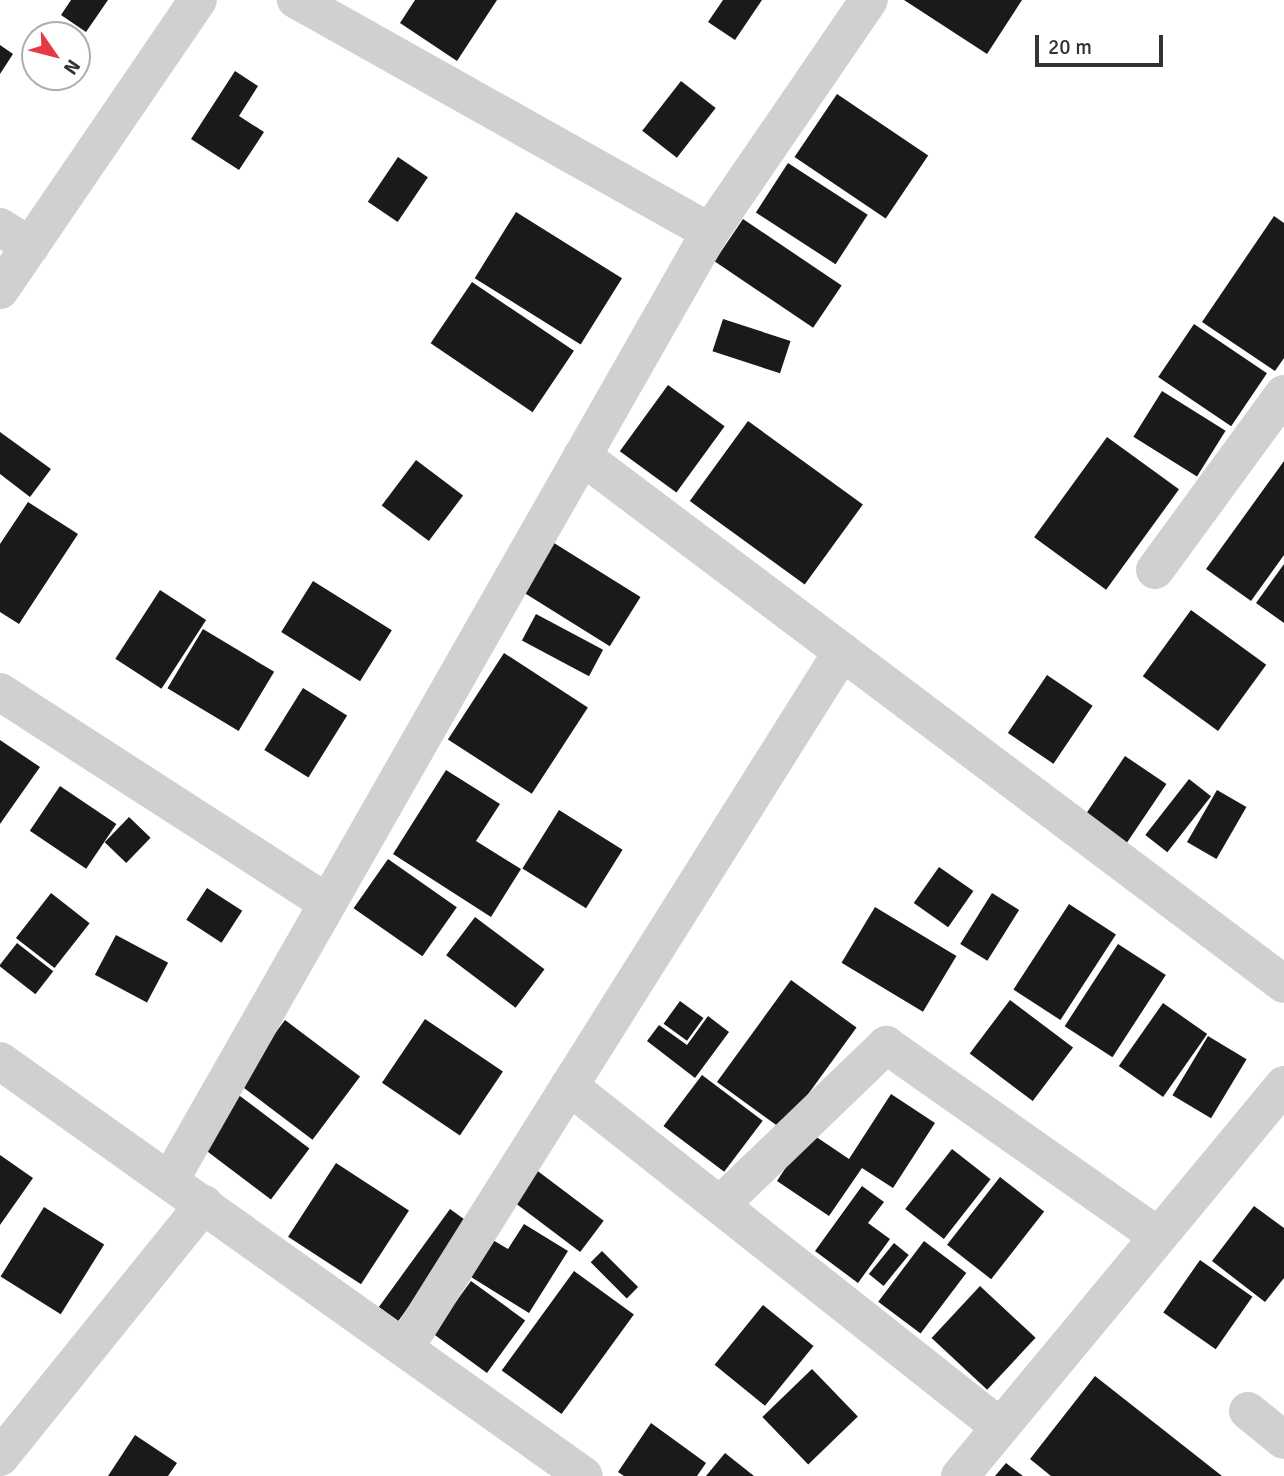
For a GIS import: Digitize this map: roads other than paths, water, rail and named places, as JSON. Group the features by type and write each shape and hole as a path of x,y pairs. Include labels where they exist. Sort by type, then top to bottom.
{"street":[{"path":"0,290 15,236 198,0"},
{"path":"296,0 710,232"},
{"path":"170,1180 710,232 869,0"},
{"path":"1155,570 1284,394"},
{"path":"582,456 1284,984"},
{"path":"406,1346 842,652"},
{"path":"0,692 327,903"},
{"path":"720,1205 886,1045 1158,1236"},
{"path":"0,1061 406,1346 584,1476"},
{"path":"960,1476 1284,1085"},
{"path":"569,1086 1000,1427"},
{"path":"0,1457 204,1204"},
{"path":"1248,1411 1284,1440"}]}
